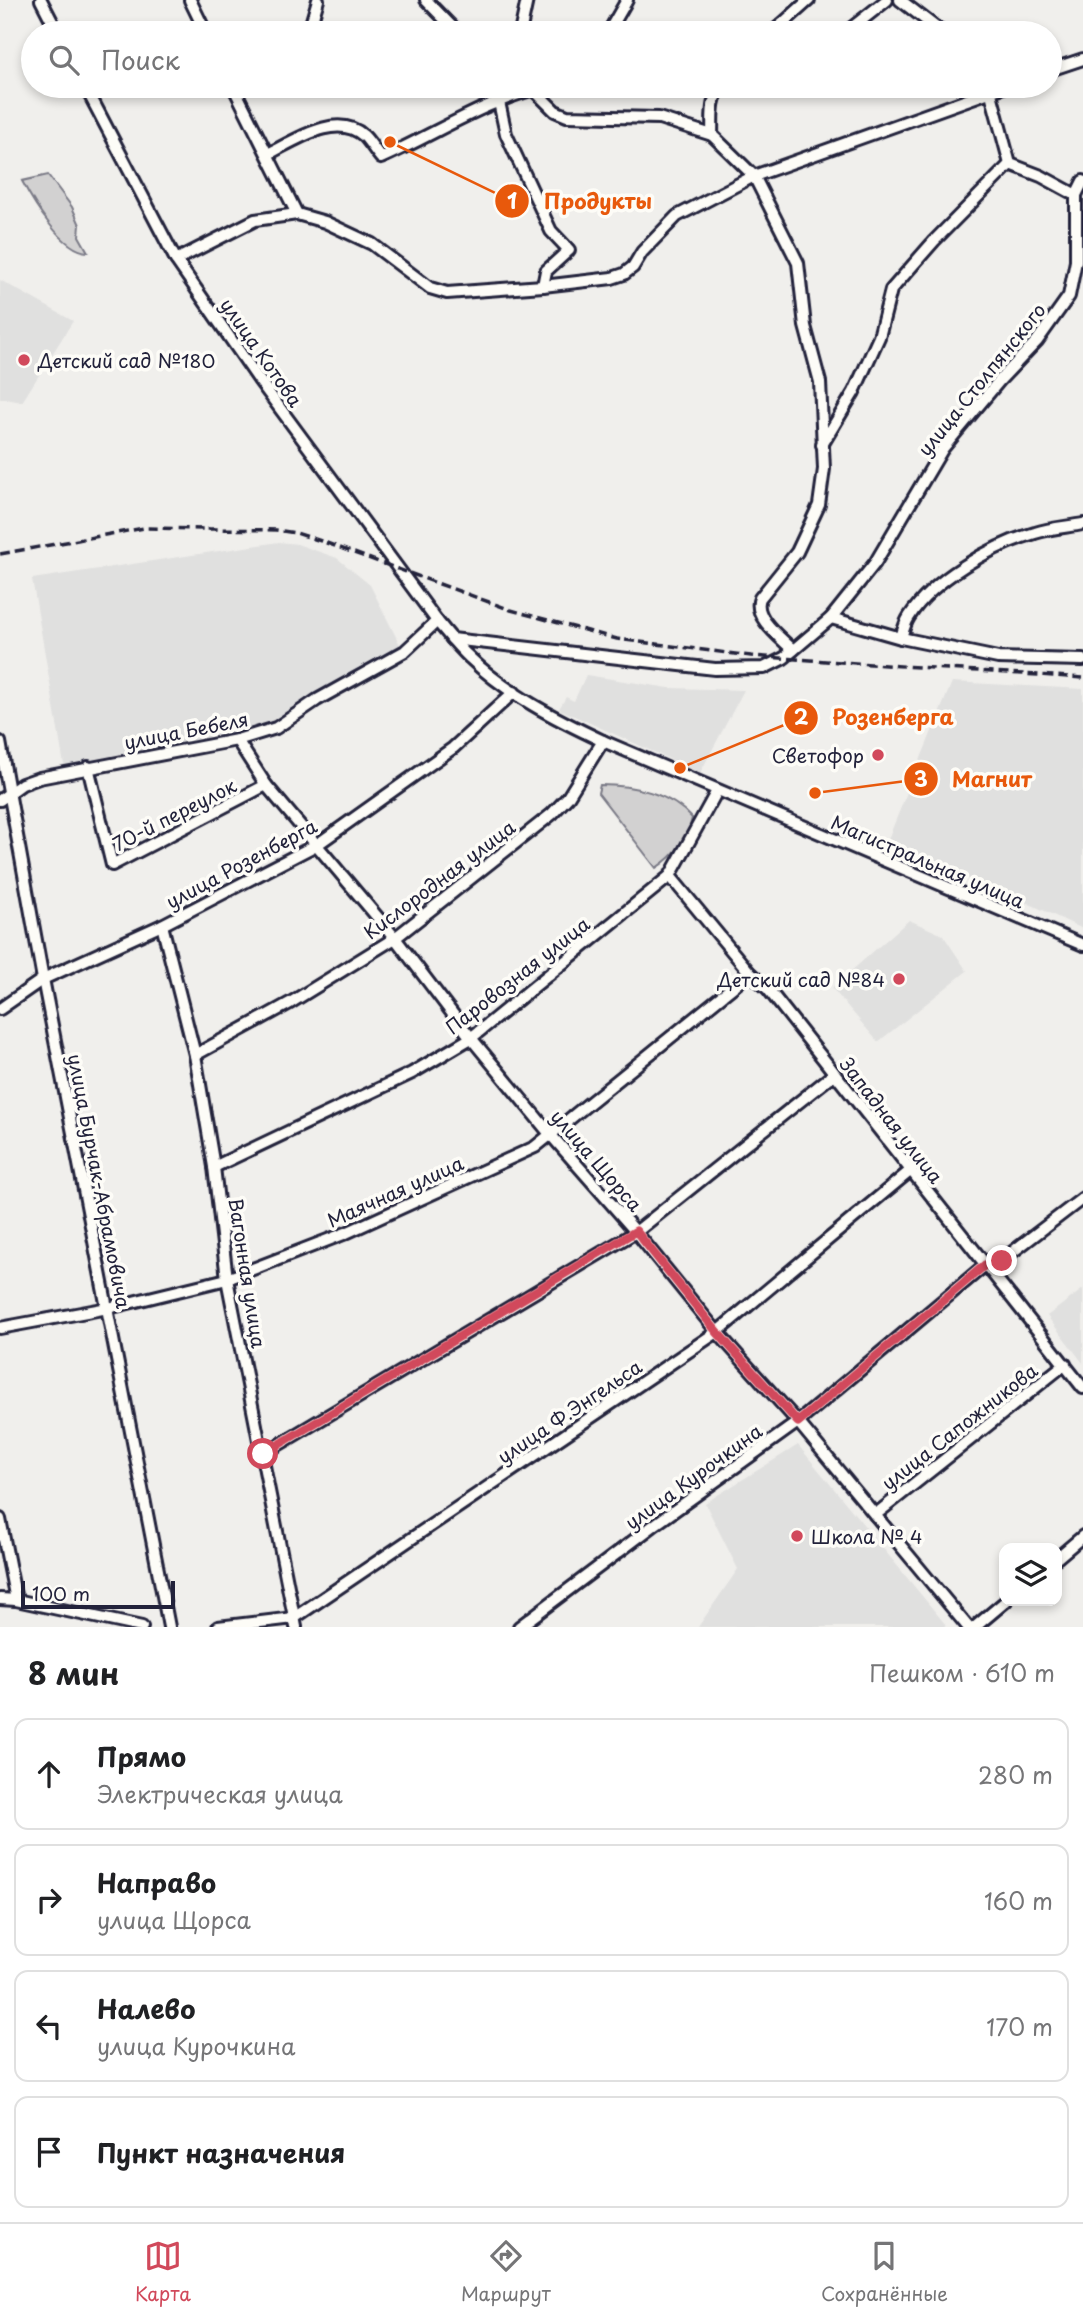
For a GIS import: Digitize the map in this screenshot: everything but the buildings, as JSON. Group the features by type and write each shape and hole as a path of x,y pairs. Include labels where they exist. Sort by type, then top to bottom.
{"street":[{"path":"41,0 52,21"},
{"path":"190,0 200,21"},
{"path":"313,21 318,0"},
{"path":"426,0 446,21"},
{"path":"523,21 527,0"},
{"path":"615,21 627,0"},
{"path":"785,21 809,0"},
{"path":"860,21 887,0"},
{"path":"900,0 927,21"},
{"path":"1062,66 1083,58"},
{"name":"улица Котова","path":"91,98 176,260 267,391 437,621"},
{"path":"239,98 297,214"},
{"path":"268,154 312,132 339,126 363,135 381,158 422,140 449,123 499,102 502,98"},
{"path":"542,98 555,111 567,116 659,118 712,135 754,176 797,263 805,326 820,382 824,469 819,505 797,552 757,605 760,614 793,650"},
{"path":"712,135 714,98"},
{"path":"176,260 255,220 297,214 325,222 372,244 430,288 447,293 542,286 624,274 677,216 754,176 966,98"},
{"path":"992,98 1010,164"},
{"path":"499,102 506,134 551,231 569,250 546,271 542,286"},
{"path":"1010,164 1041,176 1076,195"},
{"path":"821,447 854,392 879,337 891,290 934,241 1010,164"},
{"name":"улица Столпянского","path":"452,639 715,669 764,668 793,650 831,618 875,563 943,448 999,381 1037,341 1069,296 1080,223 1076,195 1083,181"},
{"path":"901,638 908,618 926,596 963,568 1026,536 1083,523"},
{"path":"831,618 901,638 998,659 1083,660"},
{"name":"Магистральная улица","path":"437,621 489,676 549,714 717,791 1083,945"},
{"name":"улица Бебеля","path":"4,796 22,784 39,778 237,740 276,728 317,699 405,651 437,621"},
{"name":"улица Розенберга","path":"0,1009 43,979 163,925 318,845 453,748 514,692"},
{"name":"улица Щорса","path":"237,740 266,785 395,938 471,1038 550,1134 636,1231 717,1332 798,1422 968,1627"},
{"name":"Кислородная улица","path":"195,1055 290,1003 395,938 552,814 568,797 603,741"},
{"name":"улица Бурчак-Абрамовича","path":"0,742 4,796 43,979 169,1627"},
{"name":"70-й переулок","path":"88,767 112,865 266,785"},
{"name":"Паровозная улица","path":"214,1167 412,1073 471,1038 670,876 717,791"},
{"name":"Западная улица","path":"670,876 750,973 768,989 1083,1388"},
{"name":"Вагонная улица","path":"163,925 195,1055 214,1167 228,1279 295,1622"},
{"name":"Маячная улица","path":"0,1328 107,1308 228,1279 346,1233 535,1147 750,973"},
{"path":"263,1454 636,1231 834,1074"},
{"name":"улица Ф.Энгельса","path":"219,1627 295,1622 717,1332 911,1171"},
{"name":"улица Курочкина","path":"519,1627 798,1422 985,1265 1002,1261 1083,1198"},
{"name":"улица Сапожникова","path":"875,1515 1065,1364"},
{"path":"0,1519 16,1600"},
{"path":"1062,1554 1083,1536"},
{"path":"0,1599 16,1600 142,1627"},
{"path":"975,1627 1000,1606"}],"shaded area":[{"path":"48,175 72,207 80,225 79,236 88,252 78,250 59,235 22,181"},
{"name":"Детский сад №180","path":"0,280 73,321 22,402 0,398"},
{"path":"279,542 297,544 337,558 370,585 400,645 361,666 268,726 64,765 32,579"},
{"path":"586,675 669,688 744,690 700,773 559,709 566,697 574,701"},
{"path":"952,682 1083,689 1083,929 886,844"},
{"path":"600,785 650,792 673,802 692,818 684,840 669,858 656,868 598,793"},
{"name":"Детский сад №84","path":"909,920 943,935 967,971 878,1042 832,988"},
{"path":"1083,1289 1083,1363 1047,1316"},
{"name":"Школа № 4","path":"798,1445 946,1625 698,1627 738,1569 705,1503"}],"railway":[{"path":"0,554 144,528 276,530 321,541 511,610 617,639 751,656 1083,678"}],"place":[{"name":"Продукты","path":"390,142"},
{"name":"Детский сад №180","path":"24,360"},
{"name":"Светофор","path":"878,755"},
{"name":"Розенберга","path":"680,768"},
{"name":"Магнит","path":"815,793"},
{"name":"Детский сад №84","path":"899,979"},
{"name":"Школа № 4","path":"797,1536"}],"route":[{"path":"263,1454 636,1231 717,1332 798,1422 985,1265 1002,1261"}]}
